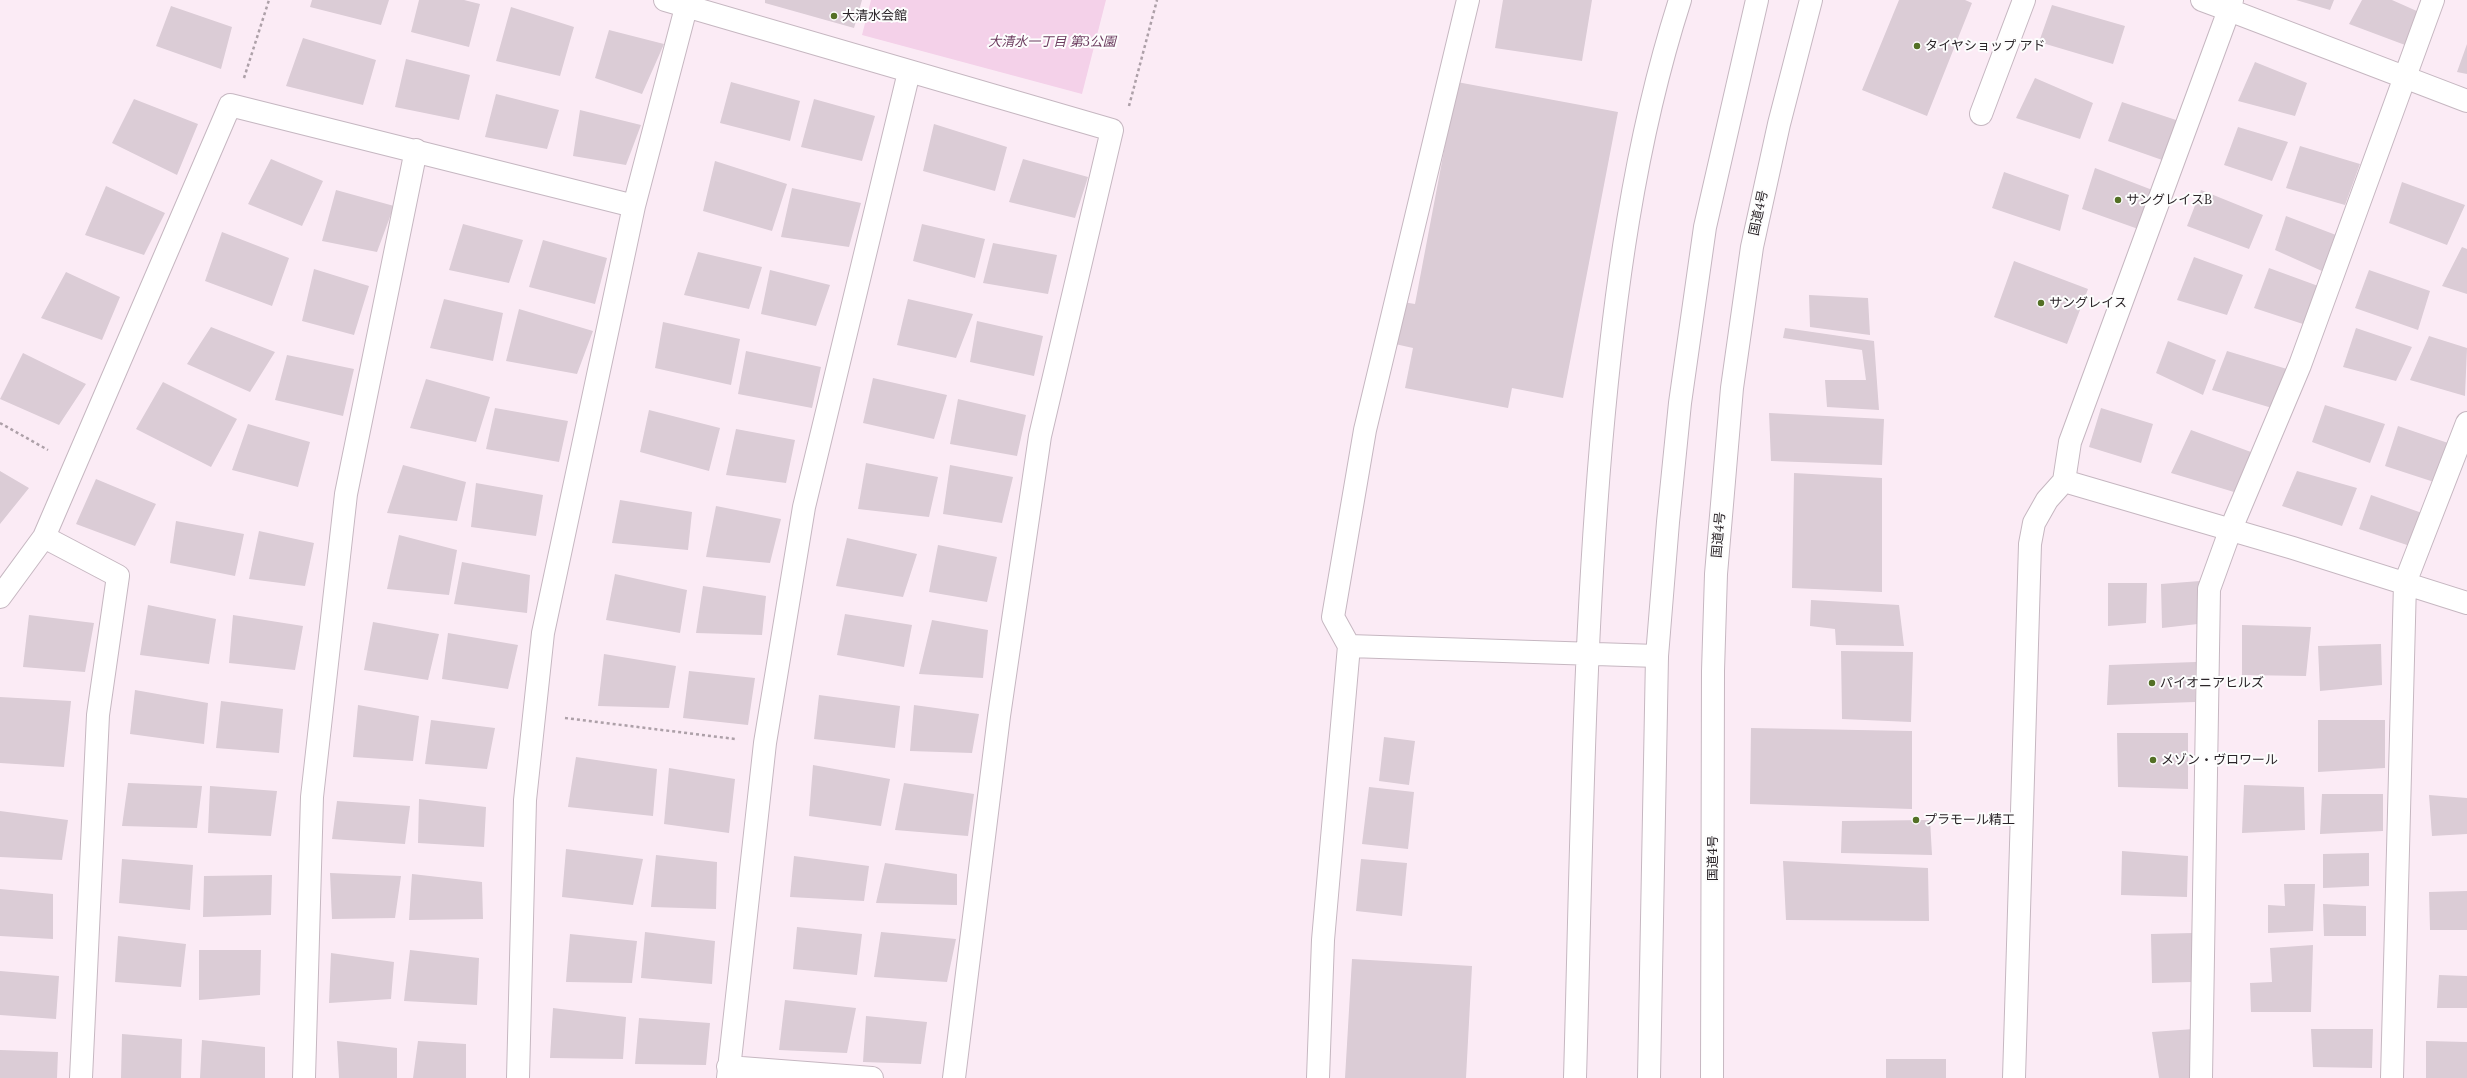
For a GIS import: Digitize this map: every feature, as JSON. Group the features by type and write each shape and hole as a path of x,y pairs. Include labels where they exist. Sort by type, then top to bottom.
{"main road":[{"path":"665,0 687,3 909,72 1112,130 1040,436 999,716 954,1078"},
{"path":"1318,1078 1323,940 1349,646 1333,617 1365,430 1468,0"},
{"path":"1576,1078 1587,652 1593,546 1610,352 1634,184 1667,41 1680,0"},
{"path":"1649,1078 1656,656 1679,411 1705,227 1757,0"},
{"name":"国道4号","path":"1712,1078 1715,597 1732,388 1752,247 1779,124 1811,0"},
{"path":"1980,114 2024,0"},
{"path":"2202,0 2231,5 2467,101"},
{"path":"2201,1078 2208,589 2230,531 2300,365 2403,76 2432,0"},
{"path":"518,1078 526,800 543,633 634,206 687,3"},
{"path":"2014,1078 2030,544 2034,523 2047,500 2064,481 2070,442 2231,5"},
{"path":"872,1078 728,1072 765,743 804,507 909,72"},
{"path":"0,597 44,536 230,105 416,150 634,206"},
{"path":"304,1078 312,797 346,494 416,150"},
{"path":"2392,1078 2405,583 2467,423"},
{"path":"2064,481 2467,603"},
{"path":"44,536 118,576 98,715 81,1078"},
{"path":"1349,646 1587,652 1656,656"}],"path":[{"path":"230,105 243,82 269,0"},
{"path":"1112,130 1128,111 1156,0"},
{"path":"0,423 75,464"},
{"path":"534,714 765,743"}],"green space":[{"name":"大清水一丁目 第3公園","path":"871,0 1106,0 1082,94 862,35"}],"building":[{"path":"312,0 389,0 381,25 310,7"},
{"path":"419,0 464,0 480,4 469,47 411,32"},
{"name":"大清水会館","path":"765,0 862,0 854,28 765,3"},
{"path":"1503,0 1592,0 1582,61 1495,48"},
{"name":"タイヤショップ アド","path":"1899,0 1965,0 1972,3 1927,116 1862,90"},
{"path":"2296,0 2334,0 2330,10"},
{"path":"2362,0 2392,0 2419,12 2405,45 2349,24"},
{"path":"2052,5 2125,26 2113,64 2039,42"},
{"path":"171,6 232,27 221,69 156,46"},
{"path":"511,7 574,27 560,76 496,61"},
{"path":"609,30 664,44 642,94 595,78"},
{"path":"303,38 376,60 363,105 286,86"},
{"path":"2467,44 2467,74 2457,72"},
{"path":"406,59 470,75 459,120 395,107"},
{"path":"2255,62 2307,83 2295,116 2238,101"},
{"path":"2035,78 2093,103 2080,139 2016,118"},
{"path":"731,82 800,101 790,141 720,123"},
{"path":"1457,82 1618,112 1563,398 1512,388 1508,408 1405,388 1413,348 1395,344 1403,302 1415,304"},
{"path":"496,94 559,110 547,149 485,137"},
{"path":"134,99 198,124 177,175 112,143"},
{"path":"814,99 875,116 862,161 801,147"},
{"path":"2122,102 2179,121 2165,161 2108,141"},
{"path":"580,110 641,125 626,165 573,156"},
{"path":"934,124 1007,147 995,191 923,171"},
{"path":"2238,127 2288,142 2272,181 2224,165"},
{"path":"2300,146 2360,164 2345,205 2286,188"},
{"path":"271,159 323,181 302,226 248,204"},
{"path":"1023,159 1088,177 1075,218 1009,202"},
{"path":"715,161 787,184 772,231 703,211"},
{"name":"サングレイスB","path":"2095,168 2155,191 2141,230 2082,209"},
{"path":"2004,172 2069,195 2060,231 1992,208"},
{"path":"2402,182 2465,205 2447,245 2389,223"},
{"path":"106,186 165,213 144,255 85,235"},
{"path":"792,188 861,203 849,247 781,237"},
{"path":"336,190 394,206 377,252 322,241"},
{"path":"2201,190 2263,215 2249,249 2187,226"},
{"path":"2286,216 2336,235 2322,271 2275,250"},
{"path":"463,224 523,240 509,283 449,270"},
{"path":"922,224 985,239 975,278 913,261"},
{"path":"222,232 289,258 272,306 205,281"},
{"path":"543,240 607,258 595,304 529,287"},
{"path":"993,243 1057,255 1048,294 983,283"},
{"path":"2462,247 2467,249 2467,294 2442,286"},
{"path":"698,252 762,267 749,309 684,295"},
{"path":"2194,257 2243,275 2227,315 2177,300"},
{"name":"サングレイス","path":"2014,261 2088,289 2067,344 1994,317"},
{"path":"2269,268 2321,287 2306,325 2254,308"},
{"path":"314,269 369,286 354,335 302,321"},
{"path":"770,270 830,285 816,326 761,314"},
{"path":"2369,270 2430,291 2418,330 2355,308"},
{"path":"66,272 120,297 102,340 41,318"},
{"path":"1809,295 1868,298 1870,335 1810,327"},
{"path":"444,299 503,313 493,361 430,348"},
{"path":"908,299 973,314 956,358 897,345"},
{"path":"519,309 593,331 577,374 506,361"},
{"path":"977,321 1043,336 1034,376 970,362"},
{"path":"663,322 740,339 731,385 655,368"},
{"path":"211,327 275,352 250,392 187,364"},
{"path":"1785,328 1874,341 1879,410 1827,407 1825,380 1866,380 1862,350 1783,338"},
{"path":"2356,328 2412,347 2396,381 2343,367"},
{"path":"2429,336 2467,348 2465,396 2410,380"},
{"path":"2168,341 2216,360 2203,395 2156,373"},
{"path":"746,351 821,367 812,408 738,394"},
{"path":"2227,351 2287,369 2272,408 2212,390"},
{"path":"23,353 86,384 59,425 0,399"},
{"path":"287,355 354,369 343,416 275,400"},
{"path":"873,378 947,395 934,439 863,423"},
{"path":"426,379 490,397 476,442 410,428"},
{"path":"163,382 237,419 211,467 136,429"},
{"path":"958,399 1026,415 1017,456 950,444"},
{"path":"2325,405 2385,424 2370,463 2312,442"},
{"path":"495,408 568,421 559,462 486,449"},
{"path":"2101,408 2153,424 2141,463 2089,447"},
{"path":"649,410 720,428 709,471 640,452"},
{"path":"1769,413 1884,419 1882,465 1771,461"},
{"path":"248,424 310,442 298,487 232,470"},
{"path":"2398,426 2451,444 2434,482 2385,466"},
{"path":"736,429 795,440 786,483 726,475"},
{"path":"2191,430 2251,452 2234,492 2171,473"},
{"path":"866,463 938,477 929,517 858,509"},
{"path":"403,465 466,482 457,521 387,513"},
{"path":"950,465 1013,477 1002,523 943,514"},
{"path":"0,471 29,488 0,524"},
{"path":"2297,471 2357,488 2342,526 2282,506"},
{"path":"1794,473 1882,478 1882,592 1792,588"},
{"path":"96,479 156,504 135,546 76,524"},
{"path":"476,483 543,495 536,536 471,527"},
{"path":"2371,495 2422,513 2410,546 2359,529"},
{"path":"620,500 692,512 688,550 612,543"},
{"path":"716,506 781,519 770,563 706,557"},
{"path":"176,521 244,534 235,576 170,563"},
{"path":"259,531 314,543 305,586 249,579"},
{"path":"399,535 457,550 449,595 387,589"},
{"path":"847,538 917,554 903,597 836,586"},
{"path":"938,545 997,557 987,602 929,592"},
{"path":"462,562 530,575 527,613 454,604"},
{"path":"615,574 687,590 680,633 606,620"},
{"path":"2200,581 2198,624 2162,628 2161,584"},
{"path":"2108,583 2147,583 2146,623 2108,626"},
{"path":"703,586 766,596 762,635 696,633"},
{"path":"1811,600 1899,605 1904,646 1836,645 1835,629 1810,626"},
{"path":"148,605 216,619 209,664 140,655"},
{"path":"845,614 912,625 904,667 837,655"},
{"path":"29,615 94,623 85,672 23,667"},
{"path":"233,615 303,626 295,670 229,663"},
{"path":"932,620 988,630 983,678 919,674"},
{"path":"373,622 439,634 428,680 364,670"},
{"path":"2242,625 2311,627 2306,676 2242,675"},
{"path":"448,633 518,645 508,689 442,679"},
{"path":"2381,644 2382,685 2320,691 2318,646"},
{"path":"1841,651 1913,652 1911,722 1842,719"},
{"path":"604,654 676,666 669,708 598,706"},
{"name":"パイオニアヒルズ","path":"2196,662 2195,702 2107,705 2109,665"},
{"path":"689,671 755,678 748,725 683,718"},
{"path":"135,690 208,703 204,744 130,734"},
{"path":"819,695 900,706 895,748 814,739"},
{"path":"0,697 71,701 64,767 0,763"},
{"path":"221,701 283,709 279,753 216,748"},
{"path":"358,705 419,716 413,761 353,757"},
{"path":"914,705 979,714 972,753 910,751"},
{"path":"431,720 495,728 487,769 425,764"},
{"path":"2318,720 2385,720 2385,768 2318,772"},
{"path":"1751,728 1912,731 1912,809 1750,804"},
{"name":"メゾン・ヴロワール","path":"2117,733 2188,733 2188,789 2118,787"},
{"path":"1384,737 1415,741 1409,785 1379,781"},
{"path":"576,757 657,769 653,816 568,807"},
{"path":"813,765 890,779 881,826 809,816"},
{"path":"669,768 735,779 729,833 664,824"},
{"path":"128,783 202,786 197,828 122,826"},
{"path":"904,783 974,794 968,836 895,830"},
{"path":"2244,785 2304,787 2305,830 2242,833"},
{"path":"210,786 277,791 271,836 208,833"},
{"path":"1369,787 1414,792 1408,849 1362,844"},
{"path":"2322,794 2383,794 2383,831 2320,834"},
{"path":"2429,795 2467,798 2467,834 2432,836"},
{"path":"419,799 486,807 484,847 418,843"},
{"path":"337,801 410,806 405,844 332,839"},
{"path":"0,811 68,820 62,860 0,857"},
{"path":"1930,820 1932,855 1841,853 1842,821"},
{"path":"566,849 643,859 633,905 562,897"},
{"path":"2122,851 2188,856 2187,897 2121,895"},
{"path":"2369,853 2369,886 2323,888 2323,854"},
{"path":"656,855 717,862 716,909 651,907"},
{"path":"794,856 869,866 864,901 790,897"},
{"path":"122,859 193,865 190,910 119,903"},
{"path":"1361,859 1407,863 1402,916 1356,911"},
{"path":"1783,861 1928,868 1929,921 1786,920"},
{"path":"885,863 957,874 957,905 876,903"},
{"path":"330,873 401,876 395,918 332,919"},
{"path":"412,874 482,882 483,919 409,920"},
{"path":"272,875 271,915 203,917 204,876"},
{"path":"2284,884 2315,884 2313,931 2268,933 2268,905 2285,906"},
{"path":"0,889 53,894 53,939 0,936"},
{"path":"2467,891 2467,930 2430,930 2429,892"},
{"path":"2323,904 2366,906 2366,936 2324,936"},
{"path":"797,927 862,934 857,975 793,969"},
{"path":"645,932 715,941 712,984 641,978"},
{"path":"881,932 956,939 947,982 874,977"},
{"path":"2193,933 2192,982 2152,983 2151,934"},
{"path":"570,934 637,941 632,983 566,982"},
{"path":"118,936 186,944 181,987 115,982"},
{"path":"2313,945 2311,1012 2251,1012 2250,983 2272,982 2270,948"},
{"path":"199,950 261,950 260,995 199,1000"},
{"path":"410,950 479,958 477,1005 404,1001"},
{"path":"331,953 394,962 391,999 329,1003"},
{"path":"1352,959 1472,966 1466,1078 1345,1078"},
{"path":"0,971 59,976 56,1019 0,1015"},
{"path":"2439,975 2467,976 2467,1008 2437,1008"},
{"path":"785,1000 856,1008 847,1053 779,1050"},
{"path":"553,1008 626,1017 623,1059 550,1058"},
{"path":"866,1016 927,1022 921,1064 863,1062"},
{"path":"639,1018 710,1023 706,1065 635,1064"},
{"path":"2194,1029 2194,1078 2159,1078 2152,1032"},
{"path":"2311,1029 2373,1029 2372,1068 2313,1067"},
{"path":"122,1034 182,1039 181,1078 121,1078"},
{"path":"202,1040 265,1047 265,1078 200,1078"},
{"path":"337,1041 397,1048 397,1078 339,1078"},
{"path":"418,1041 466,1044 466,1078 413,1078"},
{"path":"2426,1041 2467,1042 2467,1078 2426,1078"},
{"path":"0,1050 58,1052 57,1078 0,1078"},
{"path":"1886,1059 1946,1059 1946,1078 1886,1078"}],"place":[{"name":"大清水会館","path":"834,16"},
{"name":"タイヤショップ アド","path":"1917,46"},
{"name":"サングレイスB","path":"2118,200"},
{"name":"サングレイス","path":"2041,303"},
{"name":"パイオニアヒルズ","path":"2152,683"},
{"name":"メゾン・ヴロワール","path":"2153,760"},
{"name":"プラモール精工","path":"1916,820"}]}
